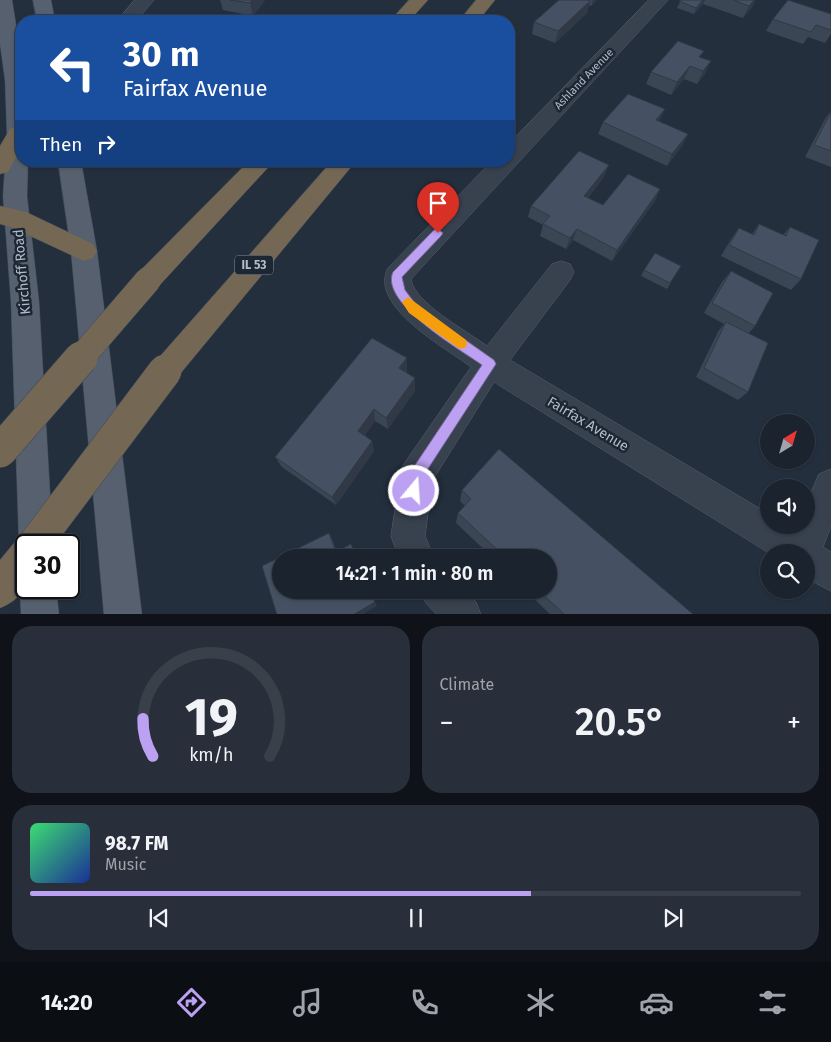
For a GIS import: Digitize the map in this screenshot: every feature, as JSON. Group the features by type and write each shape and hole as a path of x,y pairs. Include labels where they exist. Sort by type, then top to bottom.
{"highway":[{"path":"405,15 419,0"},
{"path":"473,15 486,0"},
{"path":"0,166 15,139"},
{"path":"0,451 148,280 257,167"},
{"name":"IL 53","path":"43,534 165,371 340,167"},
{"path":"9,217 84,252"},
{"path":"0,590 15,570"}],"main road":[{"path":"42,0 45,15"},
{"name":"Kirchoff Road","path":"7,5 8,70 15,115"},
{"name":"Kirchoff Road","path":"16,167 15,196 9,217 25,302 35,534"},
{"path":"70,167 84,252 123,614"},
{"path":"39,599 40,614"}],"street":[{"path":"132,15 146,0"},
{"name":"Ashland Avenue","path":"515,152 659,0"},
{"name":"Fairfax Avenue","path":"500,167 397,276 399,292 413,309 490,364 786,544"},
{"path":"413,549 408,536 416,476 490,364 561,272"},
{"path":"806,544 831,486"},
{"path":"815,563 831,573"},
{"path":"433,599 439,614"},
{"path":"448,599 463,614"}],"building":[{"path":"230,0 252,0 250,3"},
{"path":"559,0 590,1 558,31 534,22"},
{"path":"703,0 696,8 679,1"},
{"path":"733,0 754,0 749,6"},
{"path":"788,0 831,14 831,30 816,25 811,32 773,19"},
{"path":"678,41 704,51 699,57 711,61 703,71 690,66 677,82 651,72"},
{"path":"628,94 665,109 656,120 688,134 672,154 603,122"},
{"path":"831,112 831,151 814,145"},
{"path":"579,151 609,165 584,196 603,205 628,174 660,189 617,250 577,229 570,238 543,224 550,216 531,206"},
{"path":"759,224 786,236 790,227 819,240 801,279 729,245 739,228 754,235"},
{"path":"655,253 681,266 670,283 644,270"},
{"path":"731,271 773,293 755,326 712,303"},
{"path":"726,322 768,343 748,392 704,368"},
{"path":"372,338 407,358 399,368 415,378 386,418 374,409 358,431 372,441 332,497 275,457"},
{"path":"499,449 693,614 564,614 548,599 557,599 557,549 496,549 458,513 471,499 462,490"},
{"path":"329,533 335,549 297,549"},
{"path":"351,544 353,549 342,549"},
{"path":"272,561 272,599 262,566"},
{"path":"272,599 374,599 375,602 355,614 277,614"}],"slow traffic":[{"path":"408,302 413,309 461,344"}],"route":[{"path":"414,491 416,476 490,364 413,309 399,292 397,276 438,233"}]}
